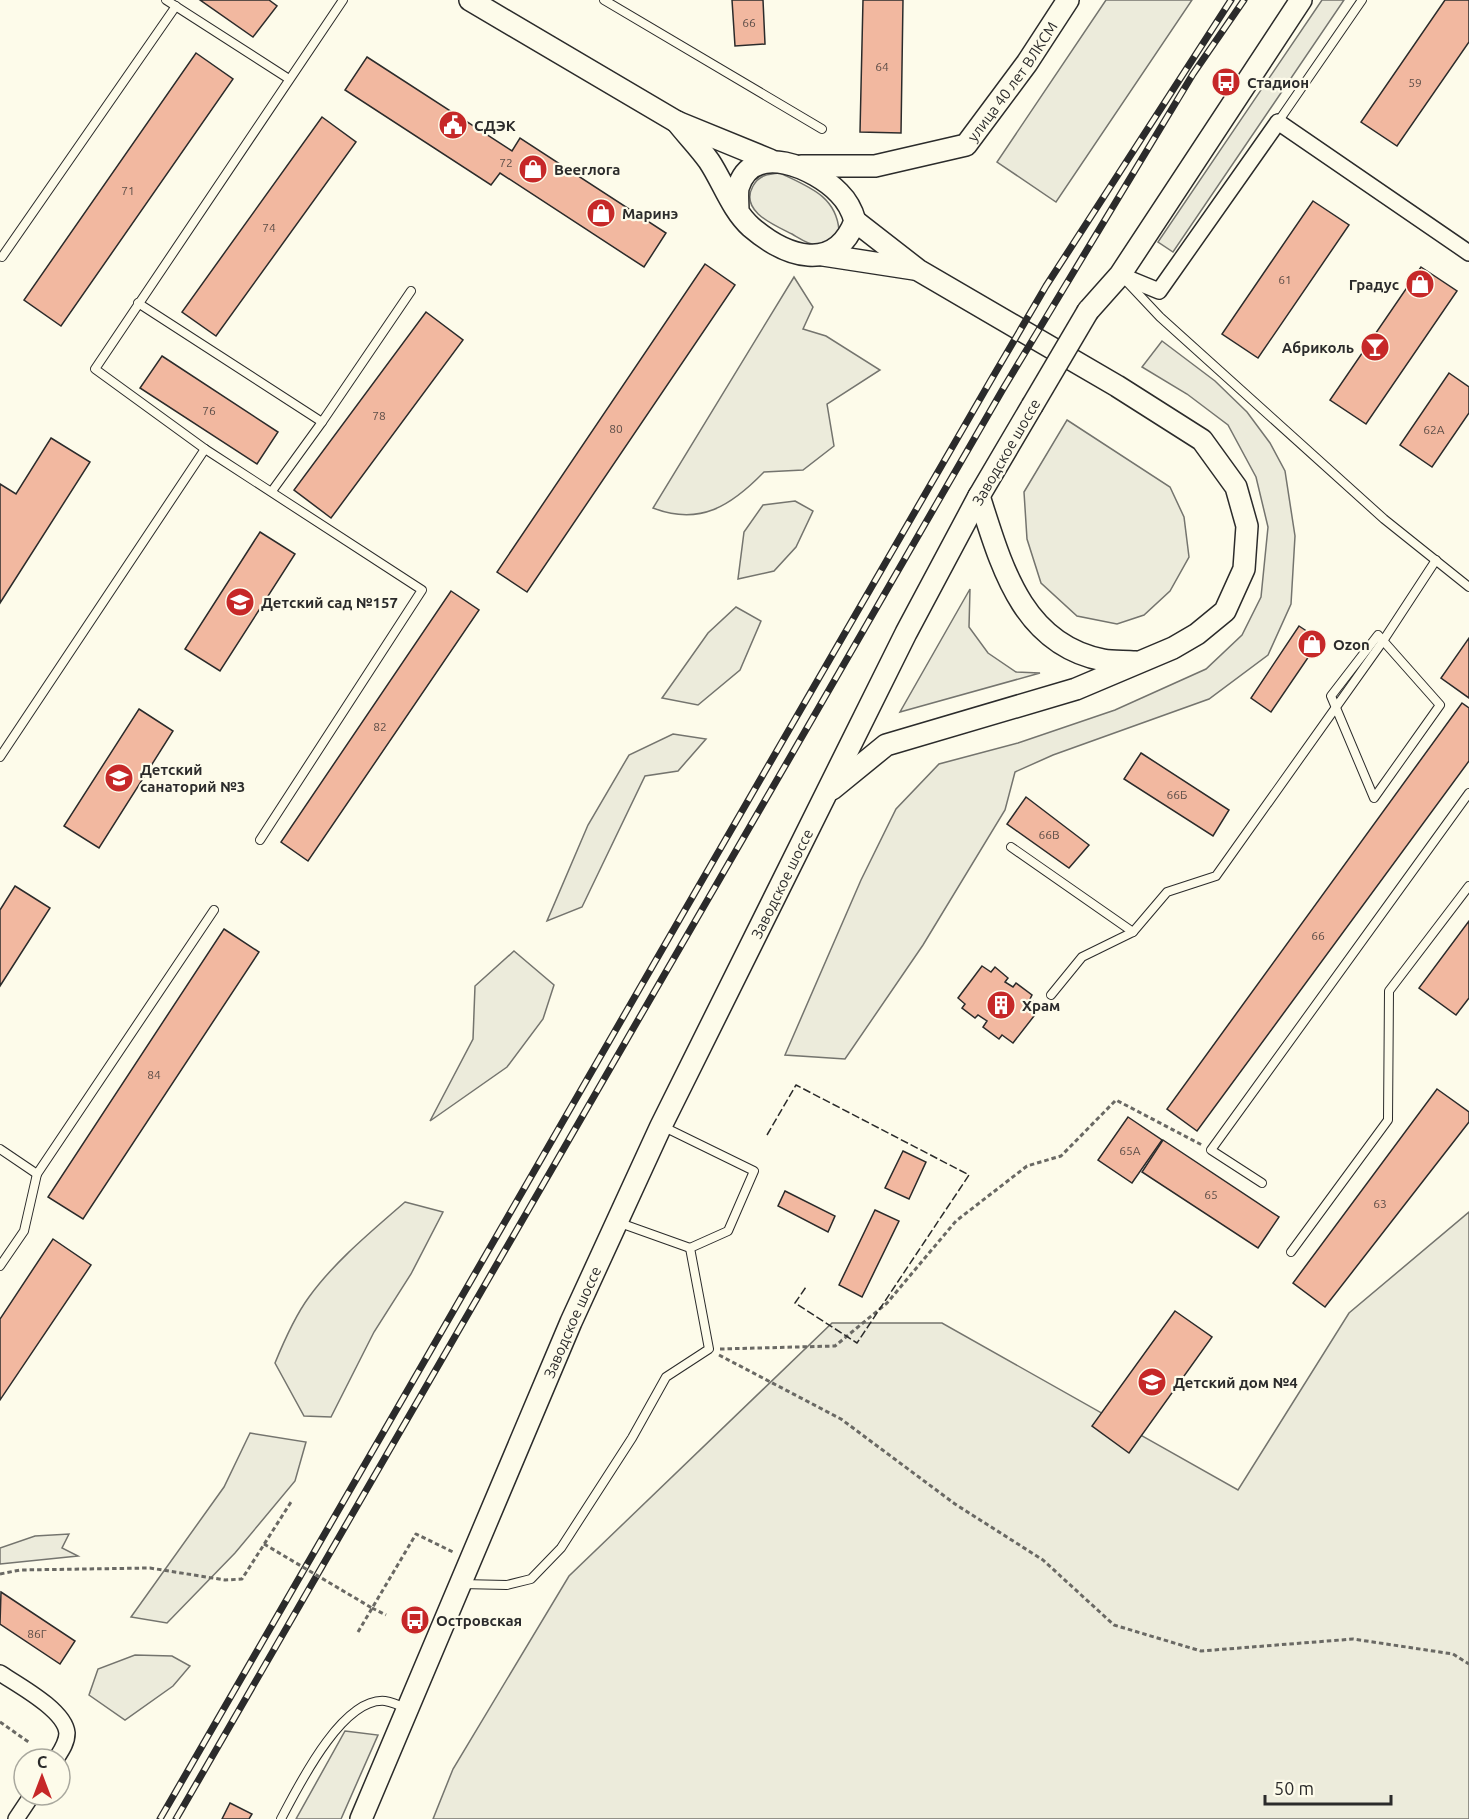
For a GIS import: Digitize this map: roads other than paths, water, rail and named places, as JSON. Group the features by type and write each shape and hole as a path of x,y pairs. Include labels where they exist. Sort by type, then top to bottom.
{"street":[{"path":"470,0 677,122 770,160 795,165 875,166"},
{"name":"улица 40 лет ВЛКСМ","path":"875,166 966,145 1027,63 1068,0"},
{"name":"Заводское шоссе","path":"361,1819 410,1710 460,1584 571,1322 661,1126 906,633 979,496 1088,311 1120,275 1301,0"},
{"path":"677,122 708,160 738,211 751,227 791,251 807,256 824,255 918,270"},
{"path":"1120,275 1159,291 1278,122 1469,253"},
{"path":"738,211 738,188 749,169 770,160"},
{"path":"795,165 834,188 850,207 855,221 918,270 1117,386 1202,440 1236,487 1246,526 1244,569 1225,611 1197,634 1142,662 1076,689 886,745 824,795"},
{"path":"834,188 875,166"},
{"path":"824,255 839,248 850,236 855,221"},
{"path":"979,496 1004,573 1034,622 1067,647 1102,660 1142,662"},
{"path":"0,1673 52,1709 67,1731 64,1747"}],"lane":[{"path":"166,0 289,79"},
{"path":"260,840 422,591 205,448 94,369 343,0"},
{"path":"604,0 822,129"},
{"path":"1278,122 1362,0"},
{"path":"2,257 176,6"},
{"path":"1120,275 1186,340 1384,519 1469,587"},
{"path":"272,491 411,291"},
{"path":"138,303 322,422"},
{"path":"0,757 205,448"},
{"path":"1051,995 1082,957 1132,932 1167,892 1216,876 1383,641 1436,560"},
{"path":"1378,635 1383,641 1440,705 1374,798 1331,696 1378,635"},
{"path":"1262,1183 1210,1150 1469,794"},
{"path":"1011,847 1132,932"},
{"path":"1291,1252 1388,1120 1389,991 1469,886"},
{"path":"0,1266 24,1231 37,1174 214,910"},
{"path":"618,1222 690,1248 728,1231 754,1171 661,1126"},
{"path":"0,1149 37,1174"},
{"path":"460,1584 507,1585 531,1579 561,1548 632,1438 666,1377 709,1349 690,1248"},
{"path":"280,1819 327,1739 359,1709 384,1701 410,1710"}],"railway":[{"path":"160,1819 1046,286 1231,0"},
{"path":"176,1819 1003,389 1193,74 1244,0"}],"place":[{"name":"Стадион","path":"1226,82"},
{"name":"СДЭК","path":"453,125"},
{"name":"Beerлога","path":"533,169"},
{"name":"Маринэ","path":"601,213"},
{"name":"Градус","path":"1420,284"},
{"name":"Абриколь","path":"1375,347"},
{"name":"Детский сад №157","path":"240,602"},
{"name":"Ozon","path":"1312,644"},
{"name":"Детский санаторий №3","path":"119,778"},
{"name":"Храм","path":"1001,1005"},
{"name":"Детский дом №4","path":"1152,1382"},
{"name":"Островская","path":"415,1620"}]}
